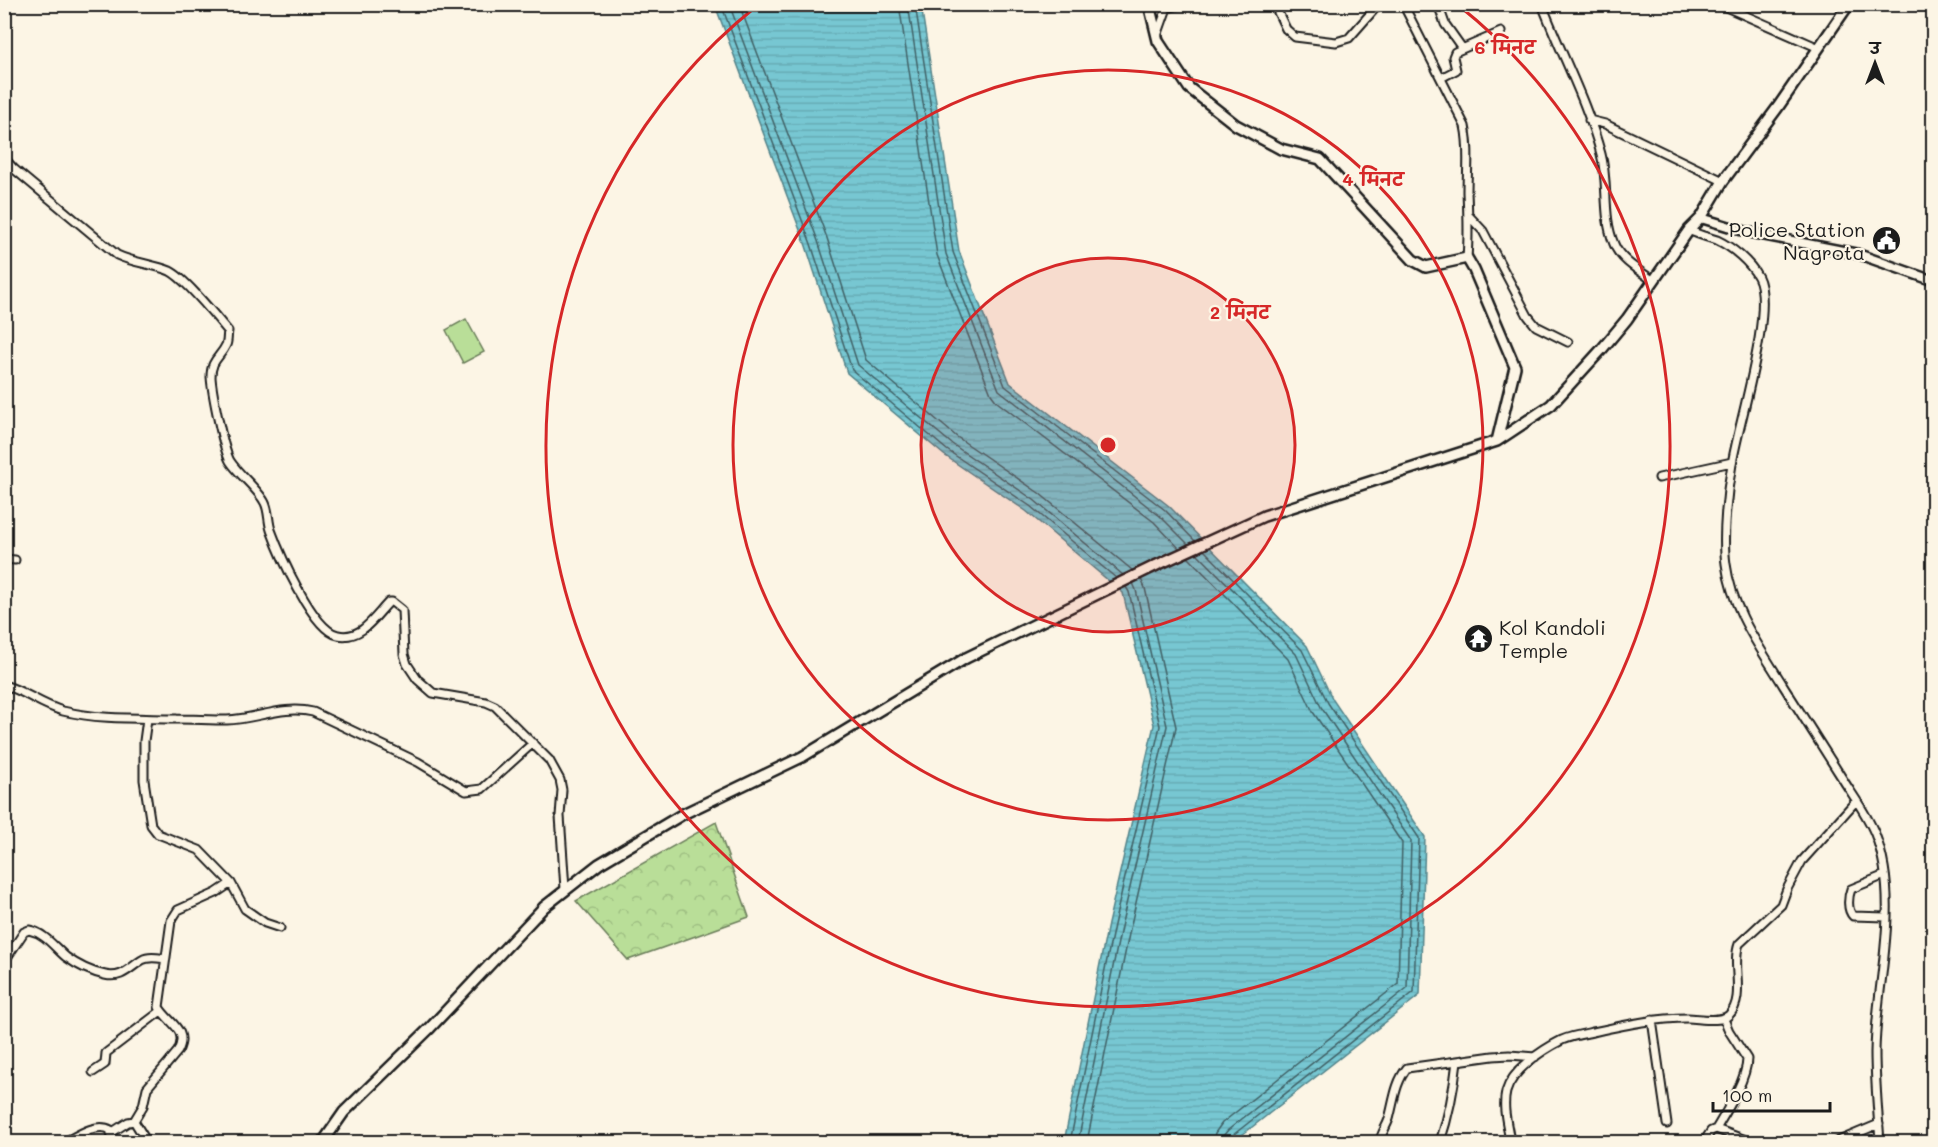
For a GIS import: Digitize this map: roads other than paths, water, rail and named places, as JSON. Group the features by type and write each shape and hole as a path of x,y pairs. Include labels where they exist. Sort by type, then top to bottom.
{"main road":[{"path":"1149,4 1157,36 1169,60 1189,88 1236,125 1281,149 1320,159 1413,260 1426,267 1467,258 1515,367 1497,441"},
{"path":"322,1143 344,1112 430,1028 541,912 599,864 683,814 802,757 966,658 1086,599 1264,516 1497,441 1551,405 1602,349 1689,230 1701,218 1723,181 1778,107 1849,4"}],"street":[{"path":"1157,36 1167,8 1185,4"},
{"path":"1274,4 1286,29 1295,37 1336,42 1349,38 1379,4"},
{"path":"1403,4 1465,126 1468,137 1467,258"},
{"path":"1438,4 1445,24 1462,48"},
{"path":"1542,4 1589,120 1601,157 1608,226 1614,246 1623,257 1653,281"},
{"path":"1719,4 1819,48"},
{"path":"1441,78 1456,70 1454,54 1462,48 1501,32"},
{"path":"1589,120 1605,124 1723,181"},
{"path":"4,158 14,169 117,255 130,261 172,272 206,304 228,331 227,344 213,361 211,375 215,403 229,459 265,502 270,527 297,590 321,623 339,636 357,632 370,625 388,602 392,602 402,610 404,654 407,664 417,679 433,693 486,702 495,706 549,760 560,780 562,790 560,816 565,890"},
{"path":"1469,216 1483,231 1528,316 1536,326 1568,342"},
{"path":"1701,218 1747,232 1858,254 1934,281"},
{"path":"1689,230 1719,241 1741,256 1758,278 1761,289 1762,306 1749,395 1732,462 1726,503 1725,561 1732,594 1748,630 1874,832 1882,856 1886,917 1875,1051 1880,1143"},
{"path":"1659,478 1732,462"},
{"path":"4,560 15,560"},
{"path":"4,685 45,706 65,711 147,719 228,720 276,710 303,709 323,715 418,762 466,791 482,789 533,743"},
{"path":"147,719 144,741 144,780 150,820 154,830 158,834 199,850 231,883 245,909 265,923 280,928"},
{"path":"1510,1143 1504,1105 1506,1090 1514,1077 1535,1057 1563,1039 1638,1022 1724,1018 1730,1014 1738,985 1736,952 1738,944 1780,905 1802,861 1856,801"},
{"path":"1885,875 1851,890 1849,911 1853,916 1886,917"},
{"path":"111,1133 128,1122 134,1121 143,1106 147,1088 181,1044 181,1035 160,1011 158,1001 171,921 178,910 216,894 231,883"},
{"path":"4,962 24,932 29,930 52,942 66,957 85,969 105,975 116,977 129,972 147,958 165,959"},
{"path":"93,1072 105,1064 106,1053 160,1011"},
{"path":"1704,1143 1711,1131 1716,1129 1740,1084 1747,1064 1744,1053 1734,1040 1724,1018"},
{"path":"1652,1020 1667,1124"},
{"path":"1380,1143 1389,1118 1391,1102 1402,1074 1407,1068 1509,1054 1535,1057"},
{"path":"1440,1143 1451,1107 1452,1086 1458,1061"},
{"path":"134,1121 147,1143"},
{"path":"1836,1143 1879,1124"},
{"path":"65,1143 89,1130 104,1127 109,1128 112,1143"},
{"path":"1716,1129 1751,1142"}],"water":[{"path":"715,5 921,5 959,251 1010,383 1169,506 1307,646 1333,700 1425,837 1420,995 1233,1142 1064,1142 1108,924 1154,725 1123,593 1026,511 944,455 847,373 806,246"}],"place":[{"name":"Police Station Nagrota","path":"1886,241"},
{"name":"Kol Kandoli Temple","path":"1478,639"}]}
